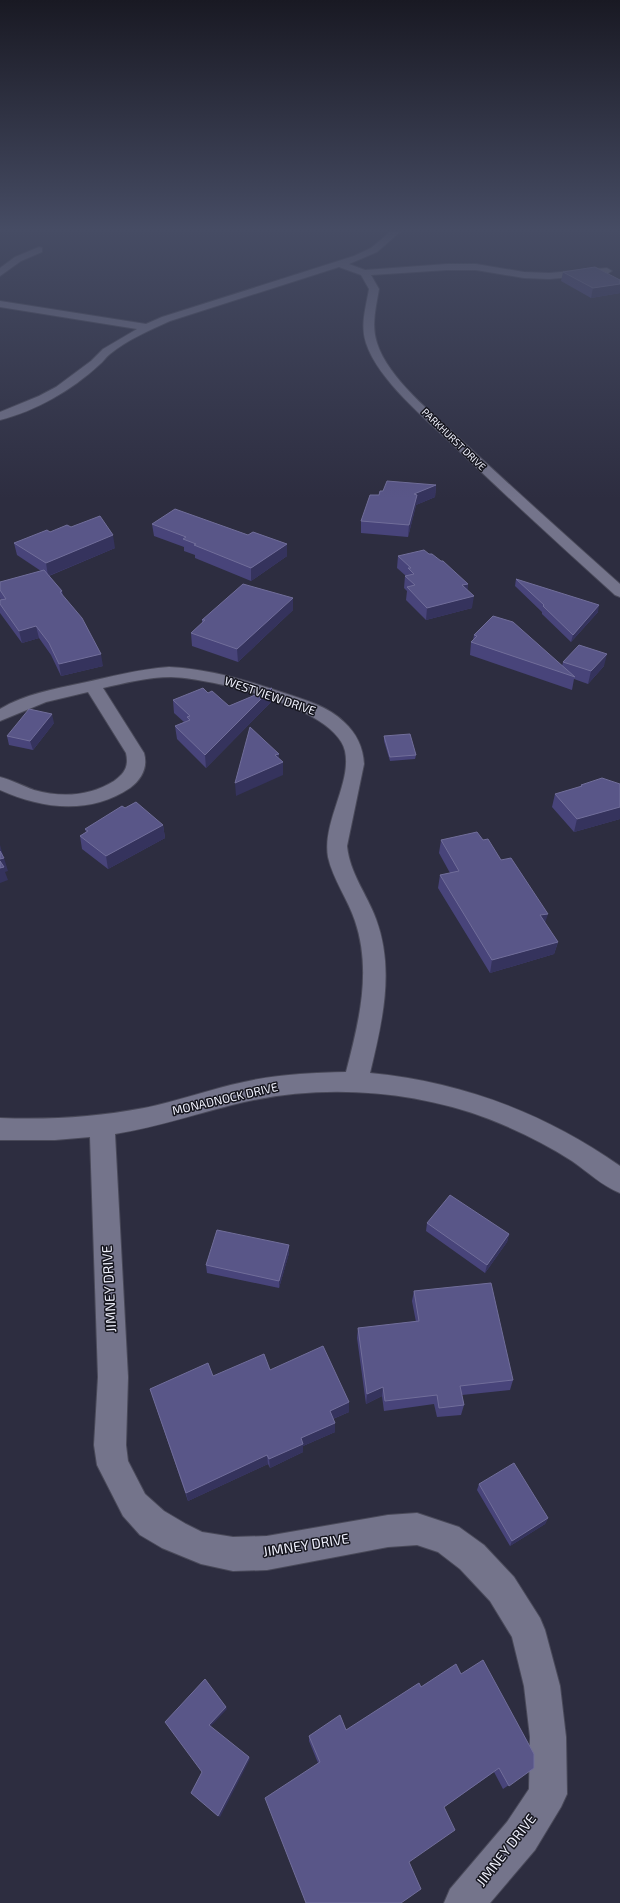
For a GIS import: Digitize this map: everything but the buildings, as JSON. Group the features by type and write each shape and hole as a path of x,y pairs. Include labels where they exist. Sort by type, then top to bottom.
{"street":[{"path":"107,321 147,327"},
{"path":"0,416 43,399 60,389 95,363 107,351 147,327 163,321"},
{"name":"PARKHURST DRIVE","path":"368,321 371,342 376,354 389,375 429,416 499,482 620,592"},
{"name":"WESTVIEW DRIVE","path":"0,716 31,700 92,685 153,673 179,673 202,675 237,683 306,706 328,717 342,728 352,745 354,756 353,772 337,846 345,880 367,922 374,952 373,1004 356,1082"},
{"path":"0,783 46,799 77,802 107,793 131,777 137,770 138,764 134,753 92,685"},
{"name":"MONADNOCK DRIVE","path":"0,1129 61,1129 102,1125 145,1118 259,1089 323,1082 385,1084 429,1091 472,1102 500,1112 556,1138 583,1154 620,1181"},
{"name":"JIMNEY DRIVE","path":"102,1125 113,1377 110,1445 113,1465 134,1505 152,1523 174,1536 202,1548 234,1554 267,1553 388,1531 417,1529 447,1539 472,1557 502,1589 528,1630 542,1686 548,1737 548,1794 521,1836 464,1903"}]}
